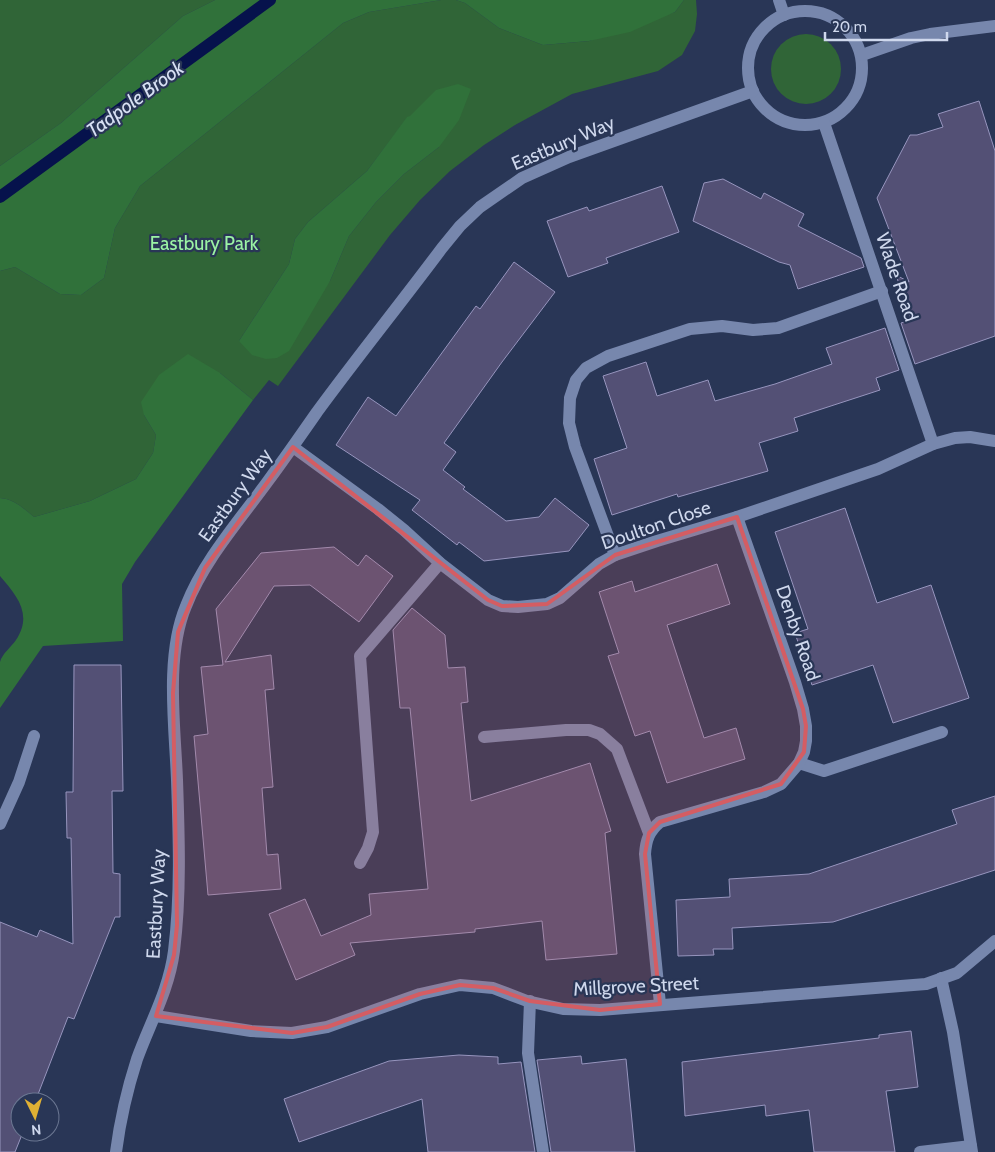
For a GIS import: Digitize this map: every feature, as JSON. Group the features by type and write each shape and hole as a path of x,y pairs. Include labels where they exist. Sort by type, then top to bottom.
{"street":[{"path":"779,0 784,15"},
{"path":"816,12 832,17 856,39 862,54 863,71 859,88 851,103 839,115 824,123 810,126 782,121 770,114 760,104 753,91 748,73 750,56 756,38 768,24 784,15 816,12"},
{"path":"862,54 911,38 995,26"},
{"name":"Eastbury Way","path":"116,1152 121,1117 138,1059 156,1016 172,962 177,925 178,826 173,693 178,632 185,607 205,568 317,412 460,226 500,192 522,178 569,157 753,91"},
{"name":"Wade Road","path":"824,123 933,444"},
{"path":"615,555 575,447 569,423 570,398 576,380 586,368 608,356 690,329 722,326 753,330 778,328 882,291"},
{"name":"Doulton Close","path":"293,446 398,525 440,563 488,600 502,606 526,607 547,604 560,598 599,564 615,555 737,518 878,469 933,444 955,438 970,437 995,441"},
{"name":"Denby Road","path":"649,833 660,822 764,792 781,784 799,763 806,741 803,709 737,518"},
{"path":"360,864 373,832 360,656 440,563"},
{"path":"484,737 566,730 589,730 600,734 616,749 649,833 645,854 660,1004"},
{"path":"799,763 824,771 942,732"},
{"path":"0,824 13,799 34,736"},
{"name":"Millgrove Street","path":"156,1016 251,1030 292,1033 327,1027 420,994 460,985 493,988 530,1001 563,1009 600,1010 926,984 957,973 995,941"},
{"path":"920,1152 972,1149 942,978"},
{"path":"530,1001 528,1053 543,1152"}],"highlighted area":[{"path":"293,447 488,600 502,606 547,604 615,555 737,517 803,709 806,726 804,752 781,784 660,822 649,833 645,854 660,1004 600,1010 530,1001 493,988 460,985 420,994 327,1027 292,1033 156,1016 174,955 177,925 173,693 178,632 205,568"}],"green space":[{"path":"0,0 215,0 183,16 61,123 0,166"},
{"path":"215,0 441,0 369,12 343,23 140,186 115,228 104,278 81,295 60,294 15,267 0,271 0,166 61,123 183,16"},
{"name":"Eastbury Park","path":"441,0 456,0 465,3 499,28 543,45 589,41 675,12 684,0 696,0 697,14 695,31 682,55 658,71 572,94 515,125 484,145 450,171 420,200 390,235 278,386 269,380 253,400 220,373 144,415 156,435 153,453 136,479 90,501 34,517 14,502 0,498 0,271 15,267 60,294 81,295 104,278 115,228 140,186 343,23 369,12","holes":["410,117 439,147 404,174 376,202 349,236 330,281 239,341 289,264 295,239 308,222 367,171 407,118"]},
{"path":"456,0 684,0 675,12 630,32 589,41 543,45 499,28 465,3"},
{"path":"806,34 819,37 831,44 838,56 841,69 838,82 831,94 819,101 806,104 793,101 781,94 774,82 771,69 774,56 781,44 793,37"},
{"path":"458,84 471,89 459,120 439,147 404,174 376,202 349,236 330,281 289,351 277,358 266,359 252,355 239,341 289,264 295,239 308,222 367,171 407,117 436,90"},
{"path":"188,354 220,373 253,400 135,562 122,584 123,641 43,646 0,708 0,662 21,631 23,614 17,598 0,576 0,498 14,502 34,517 90,501 136,479 153,453 156,435 144,415 141,402 159,375"}],"building":[{"path":"979,101 995,151 995,336 915,364 901,323 911,320 896,275 909,282 877,198 910,135 917,135 943,127 938,114"},
{"path":"723,179 761,199 764,193 804,214 798,226 861,258 864,267 798,289 790,265 779,262 693,221 704,183"},
{"path":"662,186 679,232 606,258 608,263 568,277 547,221 587,207 589,211"},
{"path":"514,262 555,292 444,443 456,452 443,470 465,487 463,489 506,521 539,517 555,498 589,525 569,551 484,561 459,542 457,545 412,510 420,500 336,445 368,397 396,416 476,306 480,309"},
{"path":"885,328 899,370 876,378 880,390 794,418 798,431 759,443 768,471 678,497 677,494 612,515 594,459 627,448 603,376 646,362 657,396 708,380 715,401 775,384 832,364 826,348"},
{"path":"845,508 877,603 931,585 969,698 893,723 873,665 812,685 795,633 808,629 775,532"},
{"path":"334,547 358,566 366,555 393,576 359,622 310,585 274,586 225,662 271,655 274,689 265,690 273,787 262,788 267,855 278,854 281,889 208,895 194,736 208,734 201,667 223,665 216,609 261,553"},
{"path":"717,564 730,604 667,625 704,738 736,728 745,759 667,783 650,731 635,736 608,656 619,653 599,592 632,581 635,592"},
{"path":"412,608 445,635 448,668 465,667 468,702 461,703 471,801 590,763 611,831 605,833 617,954 546,960 542,921 475,929 475,932 350,943 355,955 296,980 269,914 305,899 321,936 371,915 369,894 428,889 410,708 400,708 393,630"},
{"path":"74,665 121,665 123,791 112,791 113,873 120,874 120,917 115,917 74,1019 68,1017 39,1092 10,1092 10,1142 19,1142 15,1152 0,1152 0,922 37,937 40,930 73,944 71,838 67,838 66,792 73,792"},
{"path":"995,796 995,870 833,922 732,928 733,949 713,949 714,955 678,956 676,900 730,897 729,879 809,874 957,824 952,810"},
{"path":"911,1031 918,1087 886,1091 895,1152 814,1152 809,1110 766,1116 765,1105 685,1116 682,1062 879,1038 879,1035"},
{"path":"459,1055 498,1057 498,1064 521,1062 535,1152 428,1152 422,1099 299,1142 284,1099 389,1061"},
{"path":"581,1056 582,1064 626,1059 635,1152 551,1152 537,1060"}],"waterway":[{"name":"Tadpole Brook","path":"0,197 270,0"}]}
